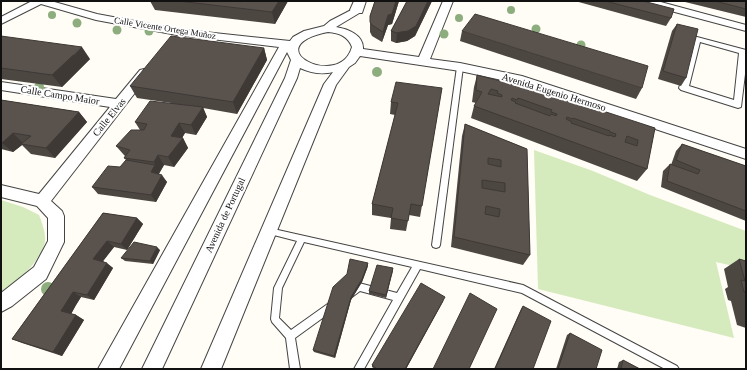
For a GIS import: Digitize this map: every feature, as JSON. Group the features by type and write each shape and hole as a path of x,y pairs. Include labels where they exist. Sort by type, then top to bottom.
{"street":[{"path":"1,22 40,1"},
{"name":"Calle Vicente Ortega Muñoz","path":"40,1 96,17 177,32 289,45"},
{"path":"424,62 448,1"},
{"path":"645,1 746,28"},
{"path":"108,369 289,45 307,33 328,29 343,32 356,19"},
{"path":"328,29 334,23 356,19"},
{"path":"211,369 330,84 344,65 354,58 357,52 356,19"},
{"path":"167,44 177,32"},
{"path":"698,39 743,52 738,105 684,88 698,39"},
{"path":"289,45 292,55 296,61 306,67 330,69 344,65"},
{"name":"Avenida Eugenio Hermoso","path":"357,52 460,67 518,79 746,154"},
{"name":"Avenida de Portugal","path":"152,369 291,78 296,61"},
{"name":"Calle Elvas","path":"42,201 153,62"},
{"name":"Calle Campo Maior","path":"1,86 119,104"},
{"path":"1,191 42,201 56,216 56,242 40,273 1,303"}],"lane":[{"path":"436,245 460,67"},
{"path":"269,231 523,289 674,369"},
{"path":"295,369 290,336 275,319 278,288 302,238"},
{"path":"358,369 418,265"},
{"path":"290,336 359,287 399,298"}],"green space":[{"path":"534,150 593,171 650,195 746,231 746,269 716,262 734,338 538,289"},
{"path":"1,200 23,207 39,215 44,228 45,242 33,264 21,277 1,294"}],"building":[{"path":"178,1 279,1 272,12"},
{"path":"375,1 396,1 392,14 388,15 383,32 370,22 370,16"},
{"path":"407,1 428,1 416,26 408,31 397,33 391,31"},
{"path":"605,1 643,1 674,9 671,18"},
{"path":"715,1 746,1 746,9"},
{"path":"475,14 648,66 642,88 462,31"},
{"path":"677,24 698,29 686,78 663,71"},
{"path":"1,36 82,47 52,75 1,68"},
{"path":"171,36 264,48 233,102 130,86"},
{"path":"477,75 548,93 655,128 647,169 474,106 482,92 476,90","holes":["491,89 498,91 497,93 502,95 502,97 488,94","512,98 517,100 518,98 552,110 551,112 557,114 556,116 551,114 550,116 515,103 516,102 511,100","567,117 573,118 616,134 615,137 609,136 571,123 572,122 566,119","627,136 638,140 637,146 625,142"]},
{"path":"396,82 442,88 422,206 411,204 408,221 391,218 393,208 372,204 398,103 391,102"},
{"path":"1,100 79,112 46,148 21,144 31,136 13,133 2,143"},
{"path":"150,101 203,107 191,125 179,123 171,136 183,138 168,157 158,155 154,162 124,158 130,150 116,146 131,130 144,130 147,124 135,122"},
{"path":"465,124 527,149 530,255 454,237","holes":["488,158 501,160 501,167 488,164","482,180 505,183 505,192 482,188","486,206 500,209 499,217 485,214"]},
{"path":"682,144 746,166 746,211 667,181 670,164 698,174 700,170 676,160"},
{"path":"126,160 155,165 151,172 162,175 151,195 92,187 108,166 120,167"},
{"path":"103,213 137,218 121,244 107,241 93,259 107,263 87,295 73,292 61,311 76,315 53,352 12,339"},
{"path":"134,242 157,247 150,261 121,258"},
{"path":"350,259 368,263 362,279 351,297 334,356 313,350 333,287 347,274"},
{"path":"739,259 746,261 746,292 744,292 741,280 745,281"},
{"path":"377,265 393,268 386,295 369,291"},
{"path":"421,283 445,297 405,369 377,369 372,365"},
{"path":"470,293 497,309 469,369 433,369"},
{"path":"523,306 551,321 533,369 495,369"},
{"path":"570,333 602,350 596,369 558,369"},
{"path":"623,360 640,369 621,369"}]}
